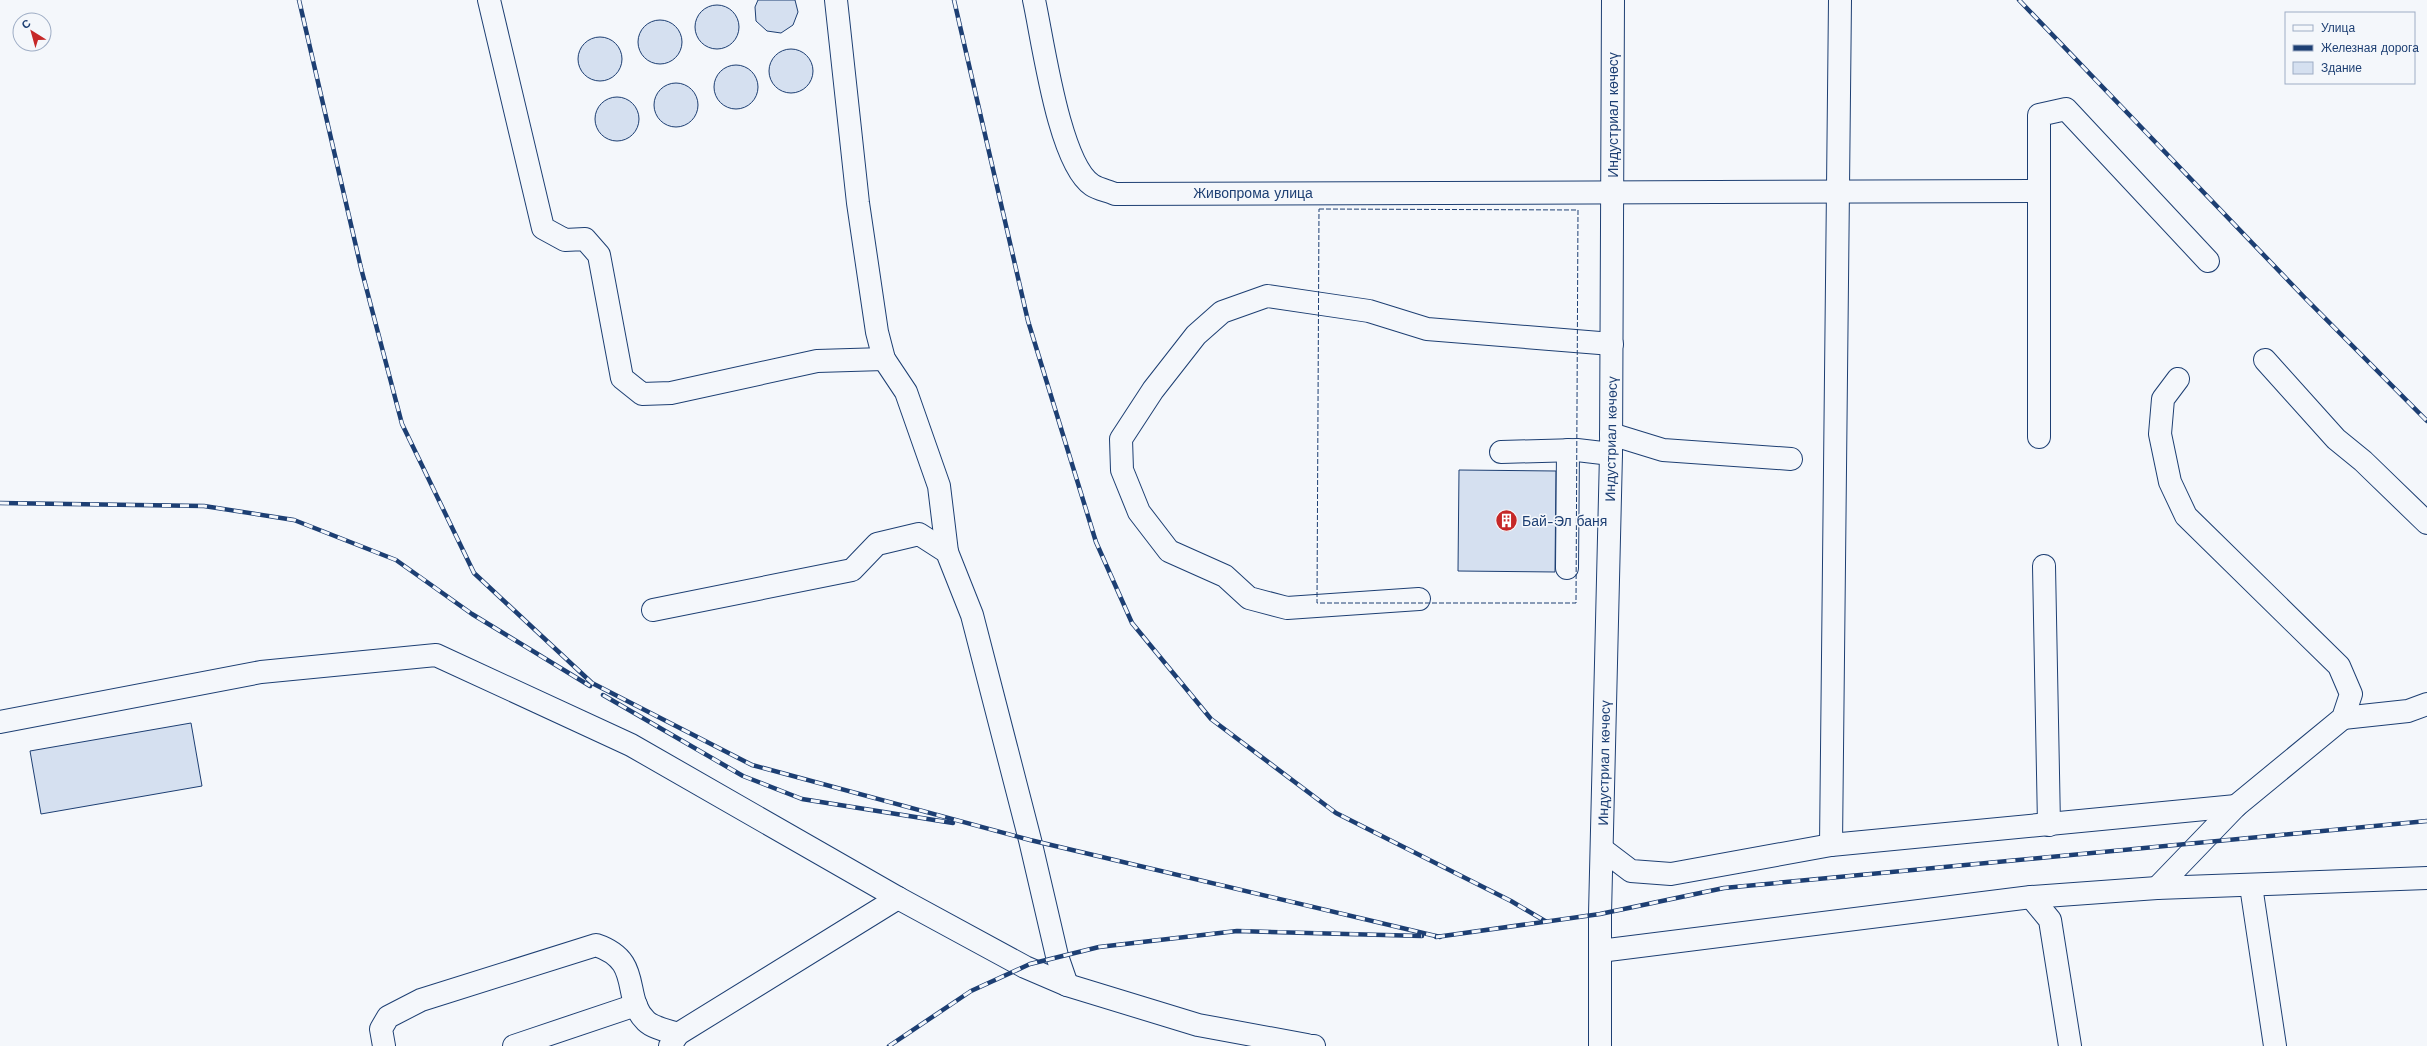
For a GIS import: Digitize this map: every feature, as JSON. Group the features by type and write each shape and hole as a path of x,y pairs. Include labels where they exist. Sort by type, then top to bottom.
{"street":[{"path":"489,0 543,228 565,240 585,239 599,255 622,378 642,394 670,393 817,361 884,359"},
{"path":"836,0 858,203 877,332 884,359 906,392 939,486 947,552 972,616 1030,840 1057,956 1067,985"},
{"name":"Живопрома улица","path":"1034,0 1064,140 1075,167 1092,185 1115,194 1838,190 2038,191"},
{"name":"Индустриал көчөсү","path":"1600,1046 1600,951 1611,444 1613,0"},
{"path":"1831,845 1840,0"},
{"path":"2039,437 2038,115 2066,109 2208,261"},
{"path":"1419,599 1288,608 1249,598 1225,576 1169,551 1139,512 1122,470 1121,439 1153,390 1196,335 1222,312 1267,296 1369,310 1427,328 1612,344"},
{"path":"2265,360 2336,439 2363,461 2427,523"},
{"path":"2157,888 2236,806 2343,718 2351,694 2339,666 2186,516 2170,482 2160,434 2163,399 2178,379"},
{"path":"1501,452 1568,450 1611,444 1663,450 1792,459"},
{"path":"1567,568 1568,450"},
{"path":"653,610 852,570 877,544 919,534 947,552"},
{"path":"2044,566 2049,825"},
{"path":"0,722 261,672 436,655 631,745 898,898 1025,966 1067,985 1198,1025 1308,1046"},
{"path":"2343,718 2408,711 2427,704"},
{"path":"1602,849 1631,871 1671,874 1831,845 2236,806"},
{"path":"1600,951 2031,897 2157,888 2251,886 2427,878"},
{"path":"2251,886 2275,1046"},
{"path":"2031,897 2050,920 2070,1046"},
{"path":"384,1046 380,1029 388,1017 421,1000 596,945 612,950 629,974 636,1005 646,1022 674,1040 898,898"},
{"path":"514,1046 636,1005"}],"building":[{"path":"758,0 795,0 798,12 793,25 781,33 767,31 756,21 755,7"},
{"path":"717,5 729,9 735,15 739,27 735,39 729,45 717,49 705,45 699,39 695,27 699,15 705,9"},
{"path":"660,20 672,24 678,30 682,42 678,54 672,60 660,64 648,60 642,54 638,42 642,30 648,24"},
{"path":"600,37 612,41 618,47 622,59 618,71 612,77 600,81 588,77 582,71 578,59 582,47 588,41"},
{"path":"791,49 803,53 809,59 813,71 809,83 803,89 791,93 779,89 773,83 769,71 773,59 779,53"},
{"path":"736,65 748,69 754,75 758,87 754,99 748,105 736,109 724,105 718,99 714,87 718,75 724,69"},
{"path":"676,83 688,87 694,93 698,105 694,117 688,123 676,127 664,123 658,117 654,105 658,93 664,87"},
{"path":"617,97 629,101 635,107 639,119 635,131 629,137 617,141 605,137 599,131 595,119 599,107 605,101"},
{"name":"Бай-Эл баня","path":"1459,470 1556,471 1555,572 1458,571"},
{"path":"191,723 202,786 41,814 30,751"}],"railway":[{"path":"299,0 361,268 402,424 474,573 592,683 752,765 1030,840 1440,937"},
{"path":"954,0 1028,321 1096,542 1132,623 1211,719 1336,813 1511,901 1545,921"},
{"path":"2019,0 2305,298 2427,421"},
{"path":"0,503 204,506 294,520 396,560 472,614 590,686"},
{"path":"603,695 743,776 802,799 953,823"},
{"path":"1436,937 1600,914 1724,888 2427,821"},
{"path":"889,1046 971,991 1030,964 1099,947 1237,931 1422,936"}],"fence":[{"path":"1319,209 1578,210 1576,603 1317,603 1319,209"}],"place":[{"name":"Бай-Эл баня","path":"1507,521"}]}
